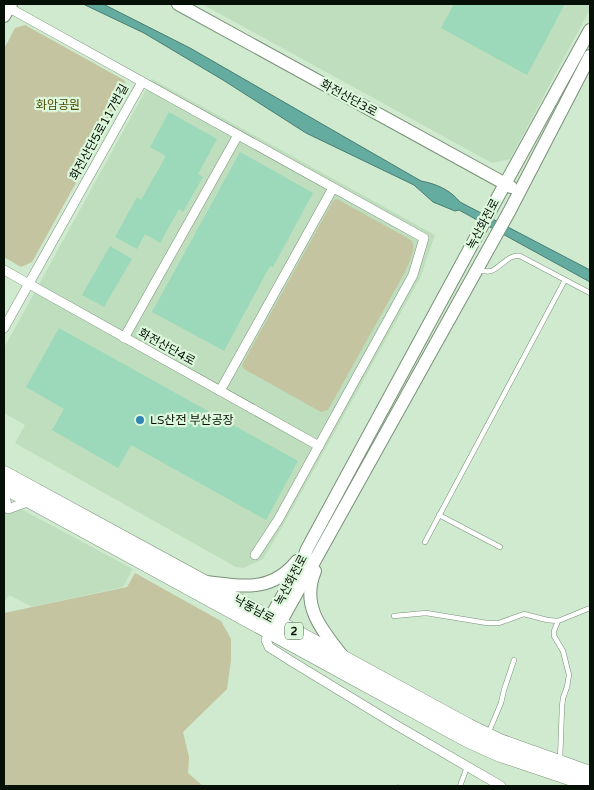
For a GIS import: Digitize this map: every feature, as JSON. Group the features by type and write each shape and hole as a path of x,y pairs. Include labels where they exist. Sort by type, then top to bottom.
{"main road":[{"name":"화전산단3로","path":"178,4 520,191"},
{"name":"녹산화전로","path":"273,624 307,549 590,30"},
{"name":"녹산화전로","path":"273,624 328,536 509,212 590,56"},
{"name":"낙동남로","path":"4,473 204,582 476,744 498,754 590,785"},
{"name":"낙동남로","path":"4,487 273,624 344,658 488,735 560,763 590,772"},
{"path":"328,536 312,577 310,596 312,608 321,628 344,658"},
{"path":"204,582 244,586 272,581 289,570 307,549"}],"street":[{"name":"화전산단5로117번길","path":"4,328 142,82 7,8"},
{"path":"142,82 424,238 413,275 278,520 255,555"},
{"path":"124,338 238,135"},
{"path":"220,391 333,188"},
{"name":"화전산단4로","path":"4,270 319,446"},
{"path":"4,493 6,512 30,501"},
{"path":"273,624 266,640 269,647 396,725 501,786"}],"lane":[{"path":"476,270 488,272 494,270 512,256 517,255 590,293"},
{"path":"425,542 565,280"},
{"path":"440,515 500,547"},
{"path":"394,616 426,613 487,623 499,623 524,614 558,621 590,608"},
{"path":"558,621 554,636 563,651 569,675 562,707 560,763"},
{"path":"488,735 501,703 514,660"},
{"path":"460,786 467,767"}],"path":[{"path":"396,786 398,784 400,786"}],"shaded area":[{"path":"202,4 590,4 590,9 510,159 492,163"},
{"path":"152,79 435,235 420,278 285,522 263,559 244,568 236,567 15,443 25,425 4,413 4,348"},
{"path":"4,500 133,569 123,587 32,607 9,595 4,603"}],"green space":[{"name":"화암공원","path":"25,25 124,80 128,89 32,262 21,267 4,257 4,49 15,28"},
{"path":"337,199 411,240 413,247 412,256 405,272 328,410 321,412 244,369 242,365 333,201"},
{"path":"135,573 221,621 231,639 231,660 227,689 183,732 189,757 188,773 203,786 4,786 4,613 127,587"}],"water":[{"path":"83,4 103,4 190,48 421,181 443,188 460,202 590,270 590,282 459,210 455,211 433,202 414,185 306,133 223,80 144,33"}],"building":[{"path":"454,4 565,4 527,75 441,28"},
{"path":"169,112 217,139 198,174 203,177 183,212 179,209 160,243 145,234 137,249 115,237 137,197 141,200 166,156 150,147"},
{"path":"240,152 313,193 273,267 270,266 224,351 152,312"},
{"path":"110,246 132,259 104,307 82,295"},
{"name":"LS산전 부산공장","path":"59,328 298,461 266,520 131,445 118,468 52,430 64,409 26,387"}],"place":[{"name":"LS산전 부산공장","path":"140,420"}]}
